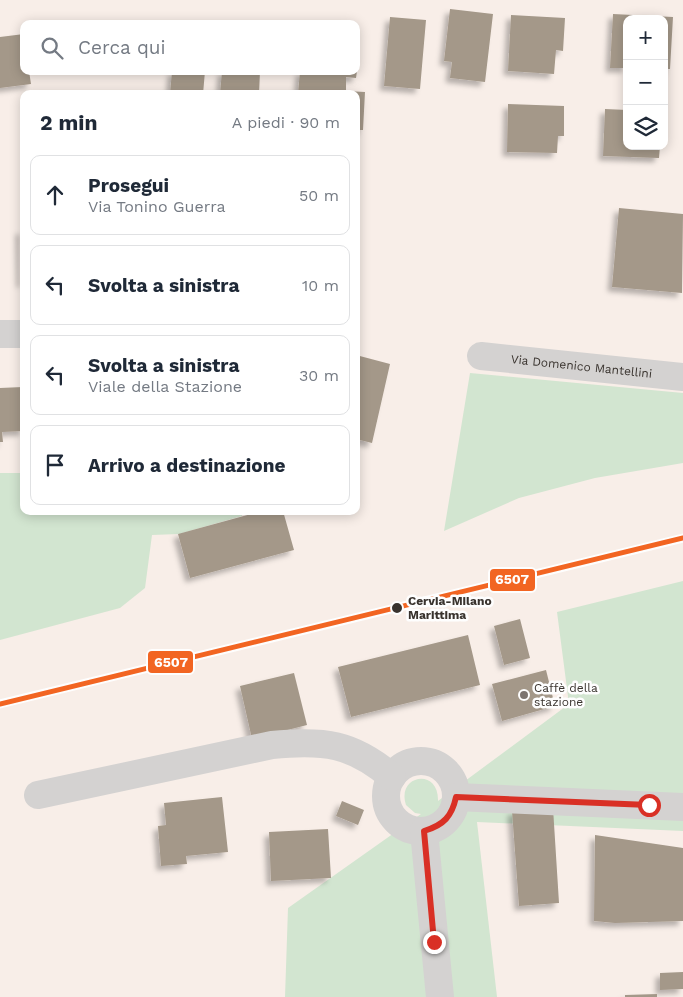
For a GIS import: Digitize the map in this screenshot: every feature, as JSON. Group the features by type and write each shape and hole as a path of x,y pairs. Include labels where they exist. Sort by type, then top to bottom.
{"street":[{"path":"0,334 20,334"},
{"name":"Via Domenico Mantellini","path":"481,356 683,377"},
{"path":"38,795 272,745 303,742 323,742 362,754 392,777"},
{"path":"419,762 431,763 449,775 454,784 456,797 453,810 446,820 436,828 424,831 409,829 399,823 391,813 386,802 387,788 392,777 408,764 419,762"},
{"path":"456,797 683,807"},
{"path":"424,831 440,997"}],"green space":[{"path":"470,373 683,393 683,463 595,478 519,498 444,531"},
{"path":"0,473 20,473 20,515 242,515 179,534 152,535 145,588 120,608 0,640"},
{"path":"683,581 683,831 477,822 497,997 285,997 288,908 421,814 415,813 406,805 405,795 407,787 412,782 426,779 432,783 437,790 438,801 569,704 557,612"}],"building":[{"path":"450,9 493,14 485,82 450,78 452,62 444,61"},
{"path":"613,14 633,15 623,15 623,68 610,68"},
{"path":"511,15 565,18 563,51 556,50 554,74 508,71"},
{"path":"390,17 426,20 420,89 384,86"},
{"path":"668,17 673,17 670,69 668,69"},
{"path":"20,34 20,75 30,75 31,84 0,88 0,37"},
{"path":"172,75 205,75 203,90 170,90"},
{"path":"222,75 260,75 259,90 220,90"},
{"path":"300,75 356,75 356,78 346,77 346,90 298,90"},
{"path":"360,92 365,92 363,130 360,130"},
{"path":"508,104 564,106 564,136 558,136 557,153 507,152"},
{"path":"605,109 623,110 623,150 660,150 659,158 603,156"},
{"path":"619,208 683,214 682,293 612,287"},
{"path":"360,356 390,364 372,443 360,440"},
{"path":"20,387 20,431 2,432 3,442 0,442 0,388"},
{"path":"247,515 284,515 294,550 190,578 178,534"},
{"path":"520,619 530,658 504,665 494,626"},
{"name":"Cervia-Milano Marittima","path":"468,635 480,685 351,717 338,667"},
{"name":"Caffè della stazione","path":"546,670 555,706 502,721 492,684"},
{"path":"294,673 307,725 252,739 240,686"},
{"path":"222,797 228,852 186,856 187,864 161,866 158,826 166,825 164,803"},
{"path":"342,801 364,810 358,825 336,816"},
{"path":"553,808 559,903 519,906 512,811"},
{"path":"328,829 331,878 271,881 269,832"},
{"path":"595,835 683,848 683,921 615,923 594,921"},
{"path":"683,972 683,989 660,990 660,973"},
{"path":"657,994 657,997 625,997 625,995"}],"transit line":[{"name":"6507","path":"0,704 683,538"}],"place":[{"name":"Cervia-Milano Marittima","path":"397,608"},
{"name":"Caffè della stazione","path":"524,695"}],"route":[{"path":"434,942 424,831 436,828 446,820 453,810 456,797 649,805"}]}
